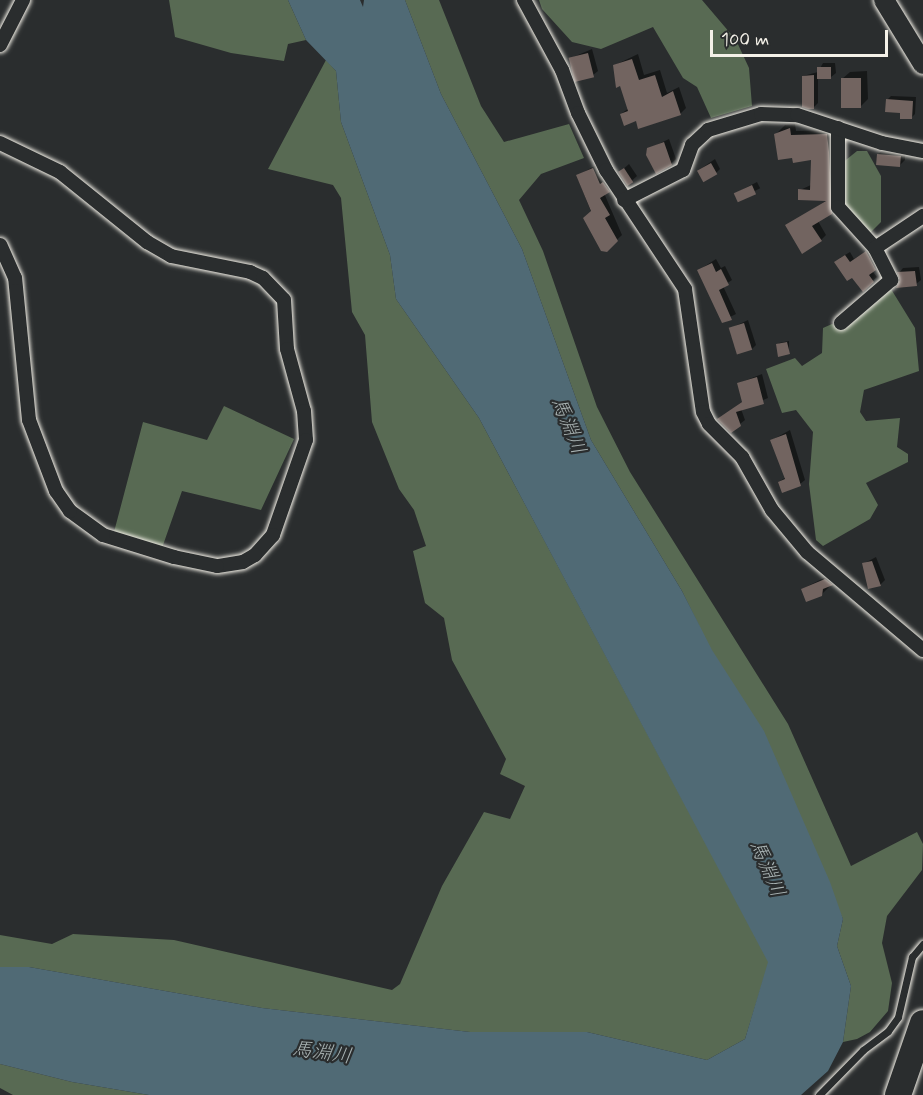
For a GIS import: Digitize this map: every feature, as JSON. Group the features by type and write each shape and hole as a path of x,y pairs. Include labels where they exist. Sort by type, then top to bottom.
{"highway":[{"path":"898,1095 923,1023"}],"main road":[{"path":"884,0 923,64"}],"street":[{"path":"0,45 23,0"},
{"path":"524,0 624,200 685,289 703,412 709,424 742,457 772,510 807,552 923,650"},
{"path":"624,200 683,171 692,145 708,130 779,113 923,151"},
{"path":"838,128 838,207 875,248 891,280 842,323"},
{"path":"0,142 60,172 147,243 199,264 250,272 263,278 285,300 287,349 304,411 306,440 273,536 255,555 230,566 174,557 103,535 70,511 56,491 29,420 15,278 0,245"},
{"path":"875,248 923,216"}],"lane":[{"path":"819,1095 863,1050 888,1031 898,1017 912,957 923,944"}],"green space":[{"path":"169,0 288,0 306,40 288,44 284,61 231,53 175,37"},
{"path":"405,0 439,0 481,106 504,142 569,124 584,158 541,174 519,200 543,251 597,407 630,472 788,724 851,866 917,832 923,844 922,870 887,916 882,943 892,983 888,1011 870,1032 857,1039 843,1042 851,986 837,946 843,919 682,591 591,440 522,249 441,94"},
{"path":"539,0 702,0 736,40 749,68 752,106 711,118 697,87 683,78 653,27 601,49 572,42 542,9"},
{"path":"326,60 336,71 341,122 390,255 396,299 479,418 769,962 745,1039 707,1060 587,1032 470,1032 262,1008 29,967 0,967 0,935 52,944 73,934 174,940 392,990 400,984 442,886 484,812 510,819 525,786 500,774 506,759 452,660 444,618 425,603 413,551 426,546 414,510 399,489 372,422 365,335 352,312 341,198 333,185 268,169"},
{"path":"857,151 867,151 881,176 881,222 869,234 841,202 841,164"},
{"path":"891,289 915,328 919,371 864,390 860,412 866,421 900,418 897,447 908,454 908,462 866,483 878,505 870,519 823,546 816,540 809,484 813,432 796,410 782,413 766,369 795,358 802,366 822,353 823,328 832,324 845,329"},
{"path":"224,406 294,439 261,510 182,491 162,548 114,532 143,422 207,440"},
{"path":"0,1064 72,1082 149,1095 13,1095 0,1088"}],"water":[{"name":"馬淵川","path":"288,0 360,0 363,7 364,0 405,0 441,94 522,249 591,440 682,591 712,650 764,731 830,882 843,919 837,946 851,986 843,1042 828,1071 801,1095 149,1095 72,1082 0,1064 0,967 29,967 262,1008 470,1032 587,1032 707,1060 745,1039 768,962 479,418 396,299 390,255 341,122 336,71 306,40"}],"building":[{"path":"588,53 594,77 575,82 569,58"},
{"path":"632,59 639,80 655,75 662,97 673,91 681,115 638,129 636,121 624,126 620,114 628,111 620,86 616,88 613,65"},
{"path":"817,67 831,67 831,79 817,79"},
{"path":"814,75 814,109 808,109 802,107 802,76"},
{"path":"841,78 861,78 861,108 841,108"},
{"path":"886,99 913,101 912,119 900,119 900,113 885,112"},
{"path":"790,128 791,135 827,134 829,152 832,214 812,226 822,241 802,254 785,225 826,201 798,200 798,189 810,190 811,160 793,163 792,158 778,160 774,134"},
{"path":"664,142 672,165 656,174 646,155 647,148"},
{"path":"877,154 901,156 900,167 876,165"},
{"path":"711,163 717,174 703,182 697,171"},
{"path":"593,168 600,184 603,182 610,192 600,198 610,215 605,218 618,241 607,252 601,251 583,218 591,211 576,175"},
{"path":"624,168 633,182 627,186 618,172"},
{"path":"752,185 756,194 738,202 734,193"},
{"path":"866,251 876,270 869,275 874,282 863,292 852,278 847,281 834,262 845,255 850,262"},
{"path":"712,263 716,272 721,269 729,285 719,290 732,320 722,323 697,270"},
{"path":"915,271 917,286 896,288 900,280 897,272"},
{"path":"744,323 752,350 737,354 729,328"},
{"path":"787,342 790,354 778,357 776,344"},
{"path":"757,377 764,404 736,412 741,426 731,433 717,419 742,402 737,383"},
{"path":"786,434 801,486 782,493 778,482 785,479 770,440"},
{"path":"872,561 881,586 868,589 862,563"},
{"path":"825,579 833,585 823,589 822,596 806,602 801,589"}]}
